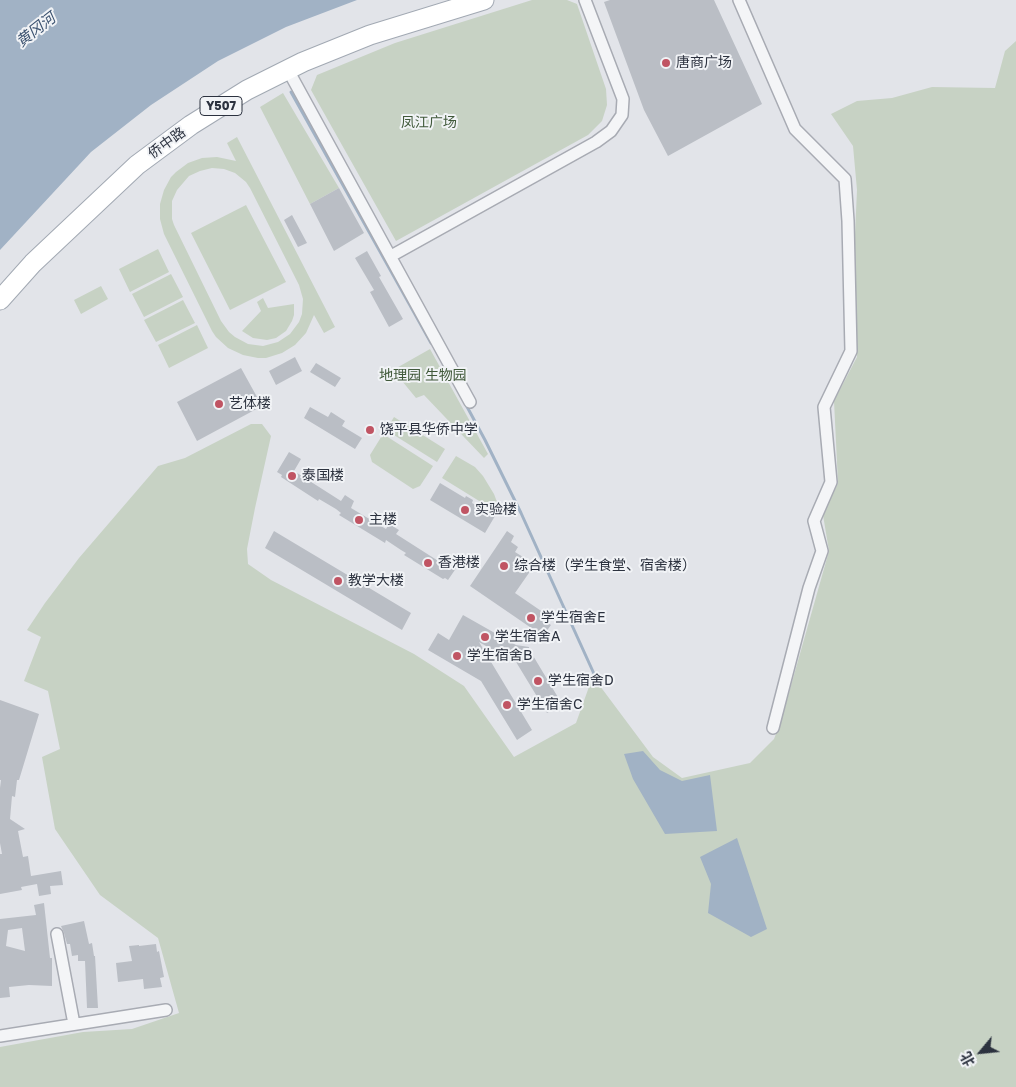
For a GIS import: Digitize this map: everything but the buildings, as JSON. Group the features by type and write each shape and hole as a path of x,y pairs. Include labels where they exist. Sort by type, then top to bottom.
{"main road":[{"name":"侨中路","path":"0,300 33,263 137,165 191,125 247,90 303,62 370,35 484,0"}],"street":[{"path":"391,256 588,146 611,131 622,115 623,99 585,0"},
{"path":"739,0 795,129 845,179 848,221 850,352 824,407 831,482 814,521 822,551 809,588 773,728"},
{"path":"288,70 470,402"},
{"path":"57,934 74,1024"},
{"path":"0,1036 166,1010"}],"green space":[{"name":"凤江广场","path":"532,0 567,0 577,4 606,89 607,105 602,121 588,135 396,241 311,90 317,75 395,43"},
{"path":"1016,41 1016,1087 0,1087 0,1047 83,1032 132,1029 179,1013 158,938 100,895 55,829 42,757 60,749 48,691 24,681 41,637 27,630 79,558 158,466 185,458 251,424 262,424 271,436 247,549 248,564 271,580 414,654 464,686 514,757 576,723 590,684 600,686 653,757 682,778 750,763 774,739 781,721 829,551 823,515 838,483 834,401 857,357 854,256 857,190 853,146 831,114 857,101 892,98 932,87 995,88 1005,51"},
{"path":"283,93 339,188 310,204 260,107"},
{"path":"237,137 335,327 324,333 314,315 306,333 295,345 282,353 266,358 243,355 228,348 216,337 164,234 160,219 160,204 164,190 171,177 188,163 202,158 217,157 236,161 227,143","holes":["212,168 224,169 235,173 250,188 299,285 303,299 302,314 299,322 290,334 278,342 263,346 248,344 235,337 221,321 172,219 172,201 177,190 189,176"]},
{"path":"246,205 286,282 230,310 191,233"},
{"path":"158,249 169,272 130,292 119,269"},
{"path":"171,274 183,297 144,317 132,294"},
{"path":"101,286 108,299 81,314 74,300"},
{"path":"263,298 268,308 294,304 294,315 286,331 276,338 267,340 253,338 242,331 261,311 257,302"},
{"path":"183,300 195,323 156,342 144,320"},
{"path":"197,325 208,348 169,368 158,345"},
{"name":"地理园 生物园","path":"430,349 488,454 484,458 424,395 416,398 393,370"},
{"path":"394,417 445,449 437,462 386,430"},
{"path":"383,434 433,466 420,486 413,489 372,462 370,455"},
{"path":"456,456 475,467 483,476 494,494 498,507 497,512 442,478"}],"water":[{"name":"黄冈河","path":"0,0 357,0 286,27 218,61 151,105 91,152 0,250"},
{"path":"643,751 660,770 682,781 710,775 717,831 665,834 633,779 624,754"},
{"path":"737,838 767,929 751,937 708,913 711,884 700,857"}],"waterway":[{"path":"291,92 431,343"},
{"path":"465,403 521,513 595,676"}],"place":[{"name":"唐商广场","path":"666,63"},
{"name":"艺体楼","path":"219,404"},
{"name":"饶平县华侨中学","path":"370,430"},
{"name":"泰国楼","path":"292,476"},
{"name":"实验楼","path":"465,510"},
{"name":"主楼","path":"359,520"},
{"name":"香港楼","path":"428,563"},
{"name":"综合楼（学生食堂、宿舍楼）","path":"504,566"},
{"name":"教学大楼","path":"338,581"},
{"name":"学生宿舍E","path":"531,618"},
{"name":"学生宿舍A","path":"485,637"},
{"name":"学生宿舍B","path":"457,656"},
{"name":"学生宿舍D","path":"538,681"},
{"name":"学生宿舍C","path":"507,705"}]}
